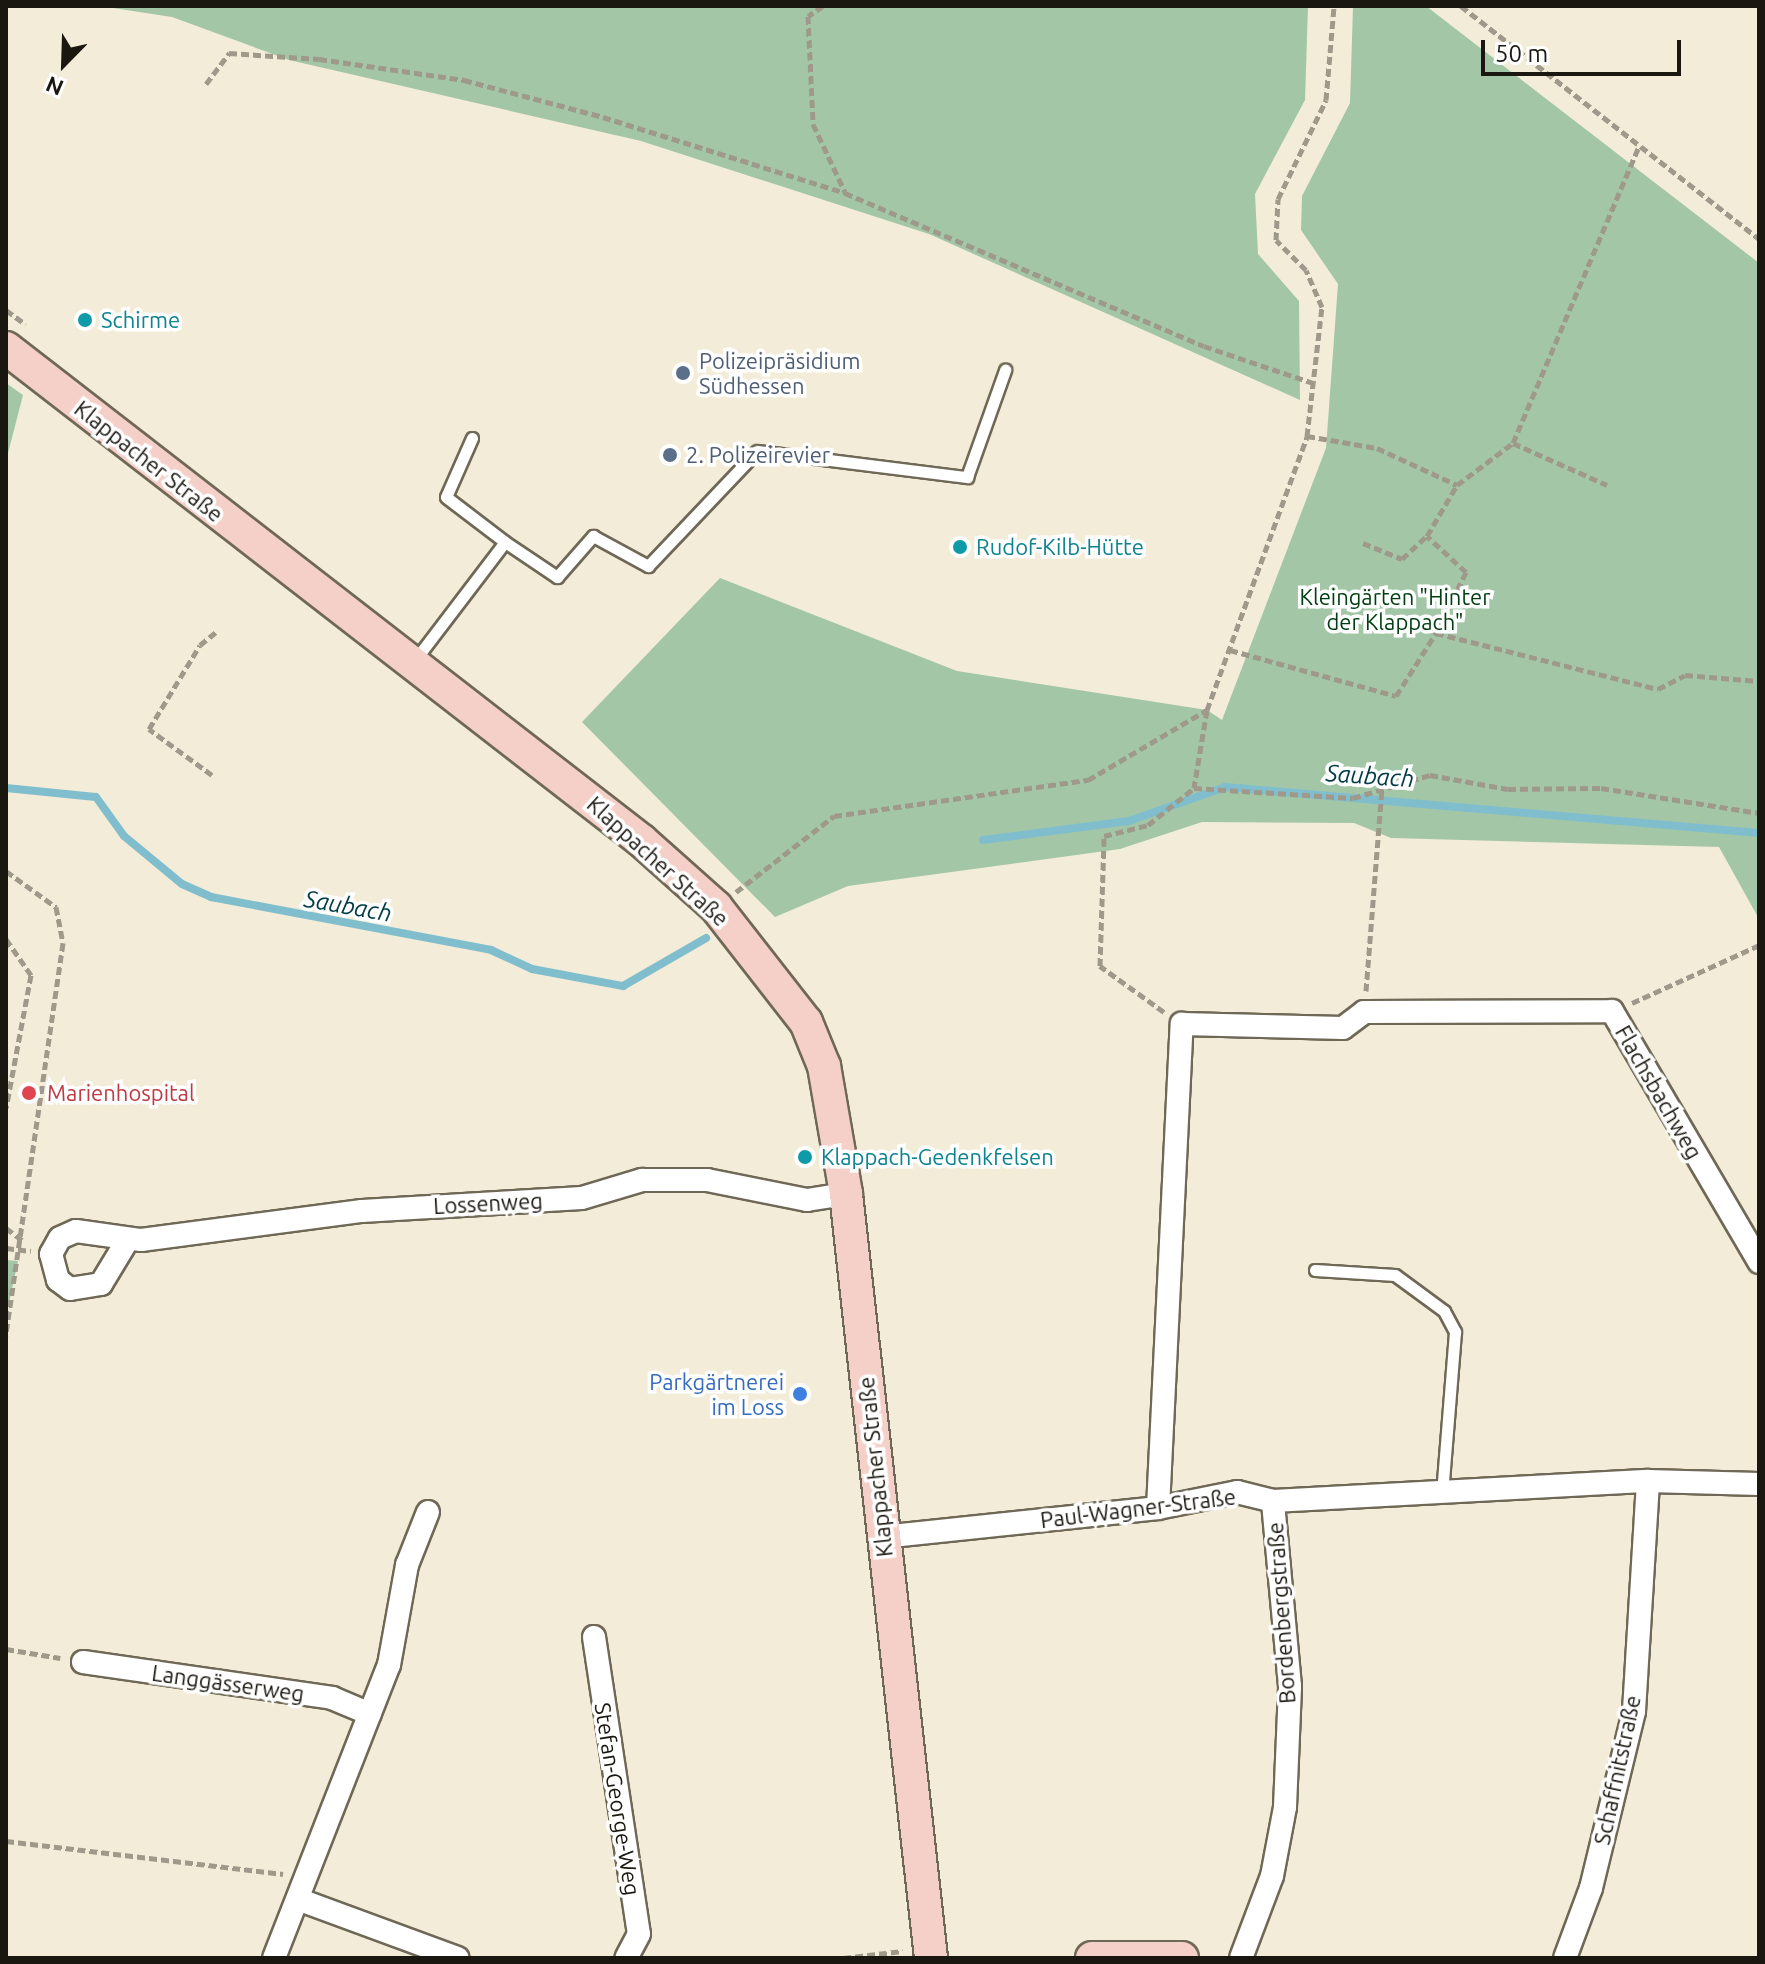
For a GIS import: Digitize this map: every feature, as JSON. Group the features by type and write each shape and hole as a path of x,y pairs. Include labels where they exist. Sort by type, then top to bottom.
{"main road":[{"name":"Klappacher Straße","path":"6,348 578,789 716,907 806,1022 824,1066 846,1194 882,1537 919,1954"},
{"path":"1092,1958 1182,1958"}],"street":[{"name":"Flachsbachweg","path":"1182,1024 1343,1028 1364,1012 1612,1011 1759,1262"},
{"path":"1158,1508 1182,1024"},
{"name":"Lossenweg","path":"127,1241 362,1211 582,1198 642,1180 707,1180 807,1200 846,1194"},
{"name":"Paul-Wagner-Straße","path":"882,1537 1158,1508 1237,1492 1273,1501 1648,1481 1759,1484"},
{"name":"Schaffnitstraße","path":"1565,1958 1591,1888 1634,1711 1648,1481"},
{"name":"Bordenbergstraße","path":"1241,1958 1272,1876 1285,1807 1290,1686 1273,1501"},
{"path":"274,1958 300,1900 370,1714 428,1512"},
{"name":"Stefan-George-Weg","path":"594,1637 639,1934 626,1958"},
{"name":"Langgässerweg","path":"83,1662 332,1698 370,1714"},
{"path":"300,1900 458,1958"}],"lane":[{"path":"472,438 446,497 505,542 557,577 593,536 648,566 757,451 967,477 1005,370"},
{"path":"412,664 505,542"},
{"path":"1315,1270 1395,1275 1444,1311 1455,1332 1442,1492"}],"path":[{"path":"823,6 808,16 813,124 845,193"},
{"path":"1182,1024 1100,966 1104,836 1148,825 1194,788 1207,710 1307,436 1322,307 1306,270 1276,240 1278,199 1326,100 1334,6"},
{"path":"1461,6 1759,239"},
{"path":"206,84 229,53 464,80 845,193 1204,346 1313,383"},
{"path":"1363,543 1402,559 1427,536 1457,485 1513,443 1639,146"},
{"path":"1307,436 1377,448 1457,485"},
{"path":"1513,443 1607,485"},
{"path":"1230,650 1396,696 1436,633 1466,572 1427,536"},
{"path":"212,775 149,729 200,645 216,632"},
{"path":"1436,633 1658,689 1685,675 1759,681"},
{"path":"716,907 834,816 1088,780 1207,710"},
{"path":"1194,788 1353,798 1430,775 1508,789 1601,788 1759,813"},
{"path":"1364,1012 1382,842 1377,802 1381,791"},
{"path":"6,871 56,907 63,943 6,1336"},
{"path":"6,939 31,975 6,1108"},
{"path":"1612,1011 1759,945"},
{"path":"6,1228 22,1240 20,1249"},
{"path":"6,1248 20,1249"},
{"path":"6,1649 83,1662"},
{"path":"6,1841 308,1877"},
{"path":"843,1958 919,1954"}],"green space":[{"path":"100,6 1308,6 1305,100 1255,194 1258,254 1299,301 1300,400 929,234 641,141 289,60 172,17"},
{"name":"Kleingärten \"Hinter der Klappach\"","path":"1353,6 1426,6 1759,263 1759,919 1719,847 1391,838 1354,823 1202,822 1120,849 848,886 775,917 582,722 720,578 957,671 1207,710 1222,720 1326,448 1338,284 1301,230 1302,196 1350,103"},
{"path":"6,383 23,395 6,461"},
{"path":"6,1260 18,1261 6,1317"}],"waterway":[{"name":"Saubach","path":"983,840 1129,821 1225,787 1759,833"},
{"name":"Saubach","path":"6,788 96,797 124,836 182,884 211,897 491,950 532,969 623,986 706,938"}],"place":[{"name":"Schirme","path":"85,320"},
{"name":"Polizeipräsidium Südhessen","path":"683,373"},
{"name":"2. Polizeirevier","path":"670,455"},
{"name":"Rudof-Kilb-Hütte","path":"960,547"},
{"name":"Marienhospital","path":"29,1093"},
{"name":"Klappach-Gedenkfelsen","path":"805,1157"},
{"name":"Parkgärtnerei im Loss","path":"800,1394"}]}
